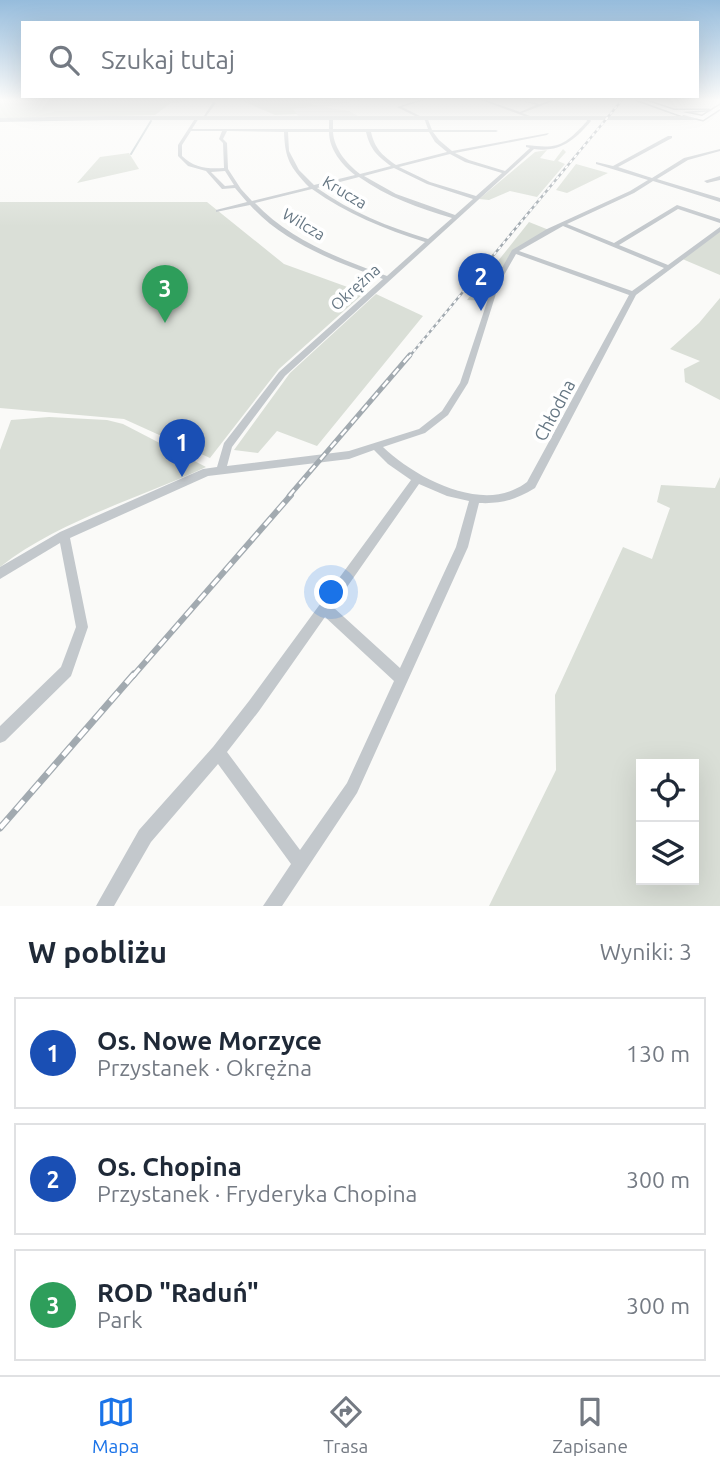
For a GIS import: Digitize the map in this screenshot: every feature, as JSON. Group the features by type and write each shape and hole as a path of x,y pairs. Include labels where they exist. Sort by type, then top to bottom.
{"street":[{"path":"182,142 180,156 193,167 208,171 226,169"},
{"name":"Wilcza","path":"224,142 226,169 237,187 267,218 307,244 386,278"},
{"name":"Krucza","path":"286,142 286,153 294,168 311,186 368,220 427,241"},
{"path":"334,142 336,151 359,174 389,193 455,217"},
{"path":"372,142 394,166 431,184 476,198"},
{"path":"436,142 450,153 505,173"},
{"path":"218,211 359,174 504,142"},
{"path":"520,142 533,148 565,146 569,142"},
{"path":"612,168 660,142"},
{"name":"Okrężna","path":"222,468 227,446 276,380 533,148"},
{"path":"0,573 64,535 190,478 222,468 349,455 378,448 434,424 456,400 464,383 496,284 514,251 624,196 695,155 720,150"},
{"path":"598,163 720,200"},
{"path":"208,171 224,188 237,187"},
{"path":"707,181 720,178"},
{"path":"614,245 672,208 720,220"},
{"path":"564,224 668,267"},
{"name":"Chłodna","path":"378,448 418,478 440,490 475,499 517,495 531,485 633,294 720,229"},
{"path":"514,251 633,294"},
{"path":"105,906 145,836 218,752 418,478"},
{"path":"272,906 352,788 400,677 462,547 475,499"},
{"path":"0,736 66,671 82,627 64,535"},
{"path":"325,608 400,677"},
{"path":"218,752 301,864"}],"shaded area":[{"path":"563,149 566,152 558,161 565,164 537,197 510,191 489,200 479,199 535,152 547,150 540,158 554,161"},
{"path":"129,153 139,169 77,183 100,157"},
{"path":"576,164 608,173 567,193 556,190"},
{"path":"0,202 207,202 284,264 364,293 279,369 210,458 124,419 0,408"},
{"path":"529,222 549,230 514,251 490,301 467,300"},
{"path":"720,229 720,275 680,258"},
{"path":"376,294 423,316 317,446 277,431 258,453 234,450 290,373"},
{"path":"720,298 720,400 685,382 684,369 700,361 670,349 699,323"},
{"path":"49,417 107,420 123,424 206,467 74,523 48,536 0,567 0,450 11,420"},
{"path":"720,477 720,906 489,906 556,770 555,695 623,547 652,559 670,508 657,502 661,485 715,488"}],"waterway":[{"path":"131,154 138,142"}],"railway":[{"path":"409,357 587,142"},
{"path":"289,496 410,355"},
{"path":"133,676 291,495"},
{"path":"0,828 134,674"}],"place":[{"name":"Os. Chopina","path":"481,311"},
{"name":"ROD \"Raduń\"","path":"165,323"},
{"name":"Os. Nowe Morzyce","path":"182,477"}]}
